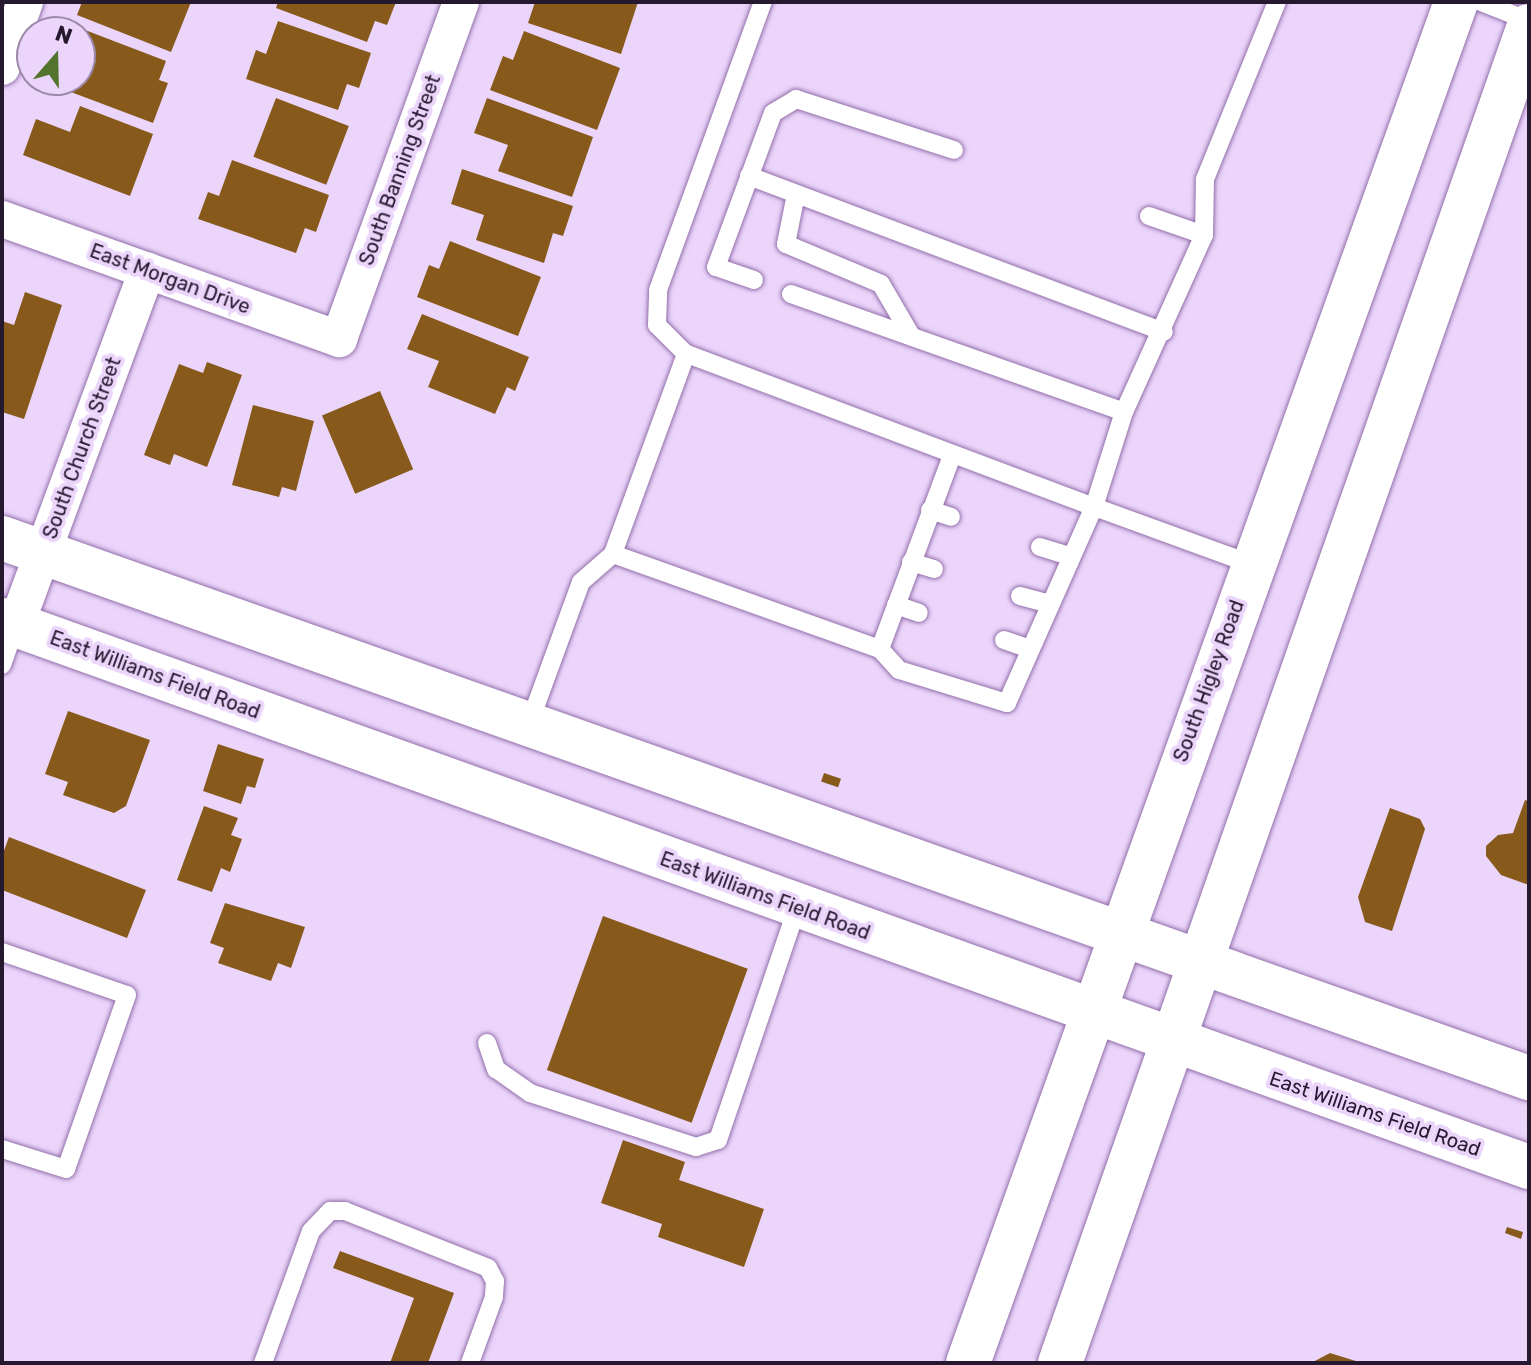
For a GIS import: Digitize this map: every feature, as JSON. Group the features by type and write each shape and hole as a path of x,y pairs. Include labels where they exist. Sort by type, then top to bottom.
{"main road":[{"name":"South Higley Road","path":"968,1363 1251,564 1456,2"},
{"path":"1060,1363 1200,963 1303,683 1529,23"},
{"path":"2,538 1529,1078"},
{"name":"East Williams Field Road","path":"7,636 797,908 1529,1167"}],"street":[{"path":"2,67 25,2"},
{"name":"South Banning Street","path":"339,339 461,2"},
{"name":"East Morgan Drive","path":"2,219 339,339"},
{"name":"South Church Street","path":"7,636 44,553 147,270"}],"lane":[{"path":"763,2 658,290 657,325 686,354 1251,564"},
{"path":"613,554 880,649 899,670 1007,703 1094,507 1124,412 1164,332 1204,235 1205,179 1277,2"},
{"path":"1481,2 1529,23"},
{"path":"754,280 716,267 773,113 796,99 954,150"},
{"path":"749,176 1164,332"},
{"path":"796,194 786,244 881,284 912,337"},
{"path":"1149,216 1204,235"},
{"path":"791,294 1124,412"},
{"path":"529,724 581,582 613,554 686,354"},
{"path":"880,649 952,455"},
{"path":"930,510 951,517"},
{"path":"1040,547 1070,556"},
{"path":"911,562 934,569"},
{"path":"1020,596 1049,604"},
{"path":"896,605 919,613"},
{"path":"1004,640 1030,649"},
{"path":"487,1043 496,1069 530,1093 696,1147 718,1140 797,908"},
{"path":"2,952 127,995 66,1169 2,1149"},
{"path":"263,1363 311,1231 330,1211 345,1211 488,1268 495,1281 494,1297 470,1363"}],"building":[{"path":"82,2 191,2 171,52 96,22 96,16 77,15"},
{"path":"278,2 396,2 387,25 375,21 367,42 276,8"},
{"path":"535,2 638,2 621,54 528,23"},
{"path":"278,21 371,53 359,88 347,84 338,110 246,79 256,50 266,54"},
{"path":"524,31 620,68 597,130 490,90 503,56 513,60"},
{"path":"96,34 166,61 159,80 168,83 153,123 82,96 96,96"},
{"path":"276,98 349,126 326,185 253,157"},
{"path":"487,98 593,137 572,197 498,171 508,145 474,133"},
{"path":"80,106 153,134 130,196 23,155 36,119 70,132"},
{"path":"232,160 329,195 316,232 305,228 296,253 198,219 208,192 219,196"},
{"path":"462,169 573,206 563,236 553,233 544,263 476,240 484,215 451,204"},
{"path":"450,241 541,277 518,336 417,297 429,265 439,269"},
{"path":"25,292 62,305 24,419 2,412 2,321 14,325"},
{"path":"422,314 529,357 515,391 507,387 495,414 428,387 439,361 407,349"},
{"path":"207,362 242,375 207,467 174,454 170,465 144,455 179,364 203,373"},
{"path":"380,391 413,469 355,494 322,416"},
{"path":"253,405 314,421 296,491 282,487 279,497 232,485"},
{"path":"68,711 150,740 126,806 114,813 63,795 68,782 45,774"},
{"path":"218,744 264,759 255,788 247,786 241,804 203,791"},
{"path":"824,773 841,779 838,787 821,782"},
{"path":"1525,800 1529,801 1529,885 1501,875 1486,856 1486,846 1498,835 1513,833"},
{"path":"204,806 238,818 231,835 242,839 230,872 221,868 212,892 177,880"},
{"path":"1390,808 1420,819 1425,829 1392,931 1365,922 1358,897"},
{"path":"9,837 146,890 127,938 2,890 2,856"},
{"path":"225,903 305,927 291,968 278,963 271,981 218,963 224,948 210,943"},
{"path":"603,916 748,969 692,1123 547,1070"},
{"path":"623,1140 685,1162 679,1180 764,1209 744,1267 658,1237 662,1224 601,1203"},
{"path":"1507,1227 1523,1232 1521,1239 1505,1233"},
{"path":"340,1251 454,1293 428,1363 390,1363 414,1298 333,1268"},
{"path":"1330,1353 1359,1362 1311,1363"}]}
